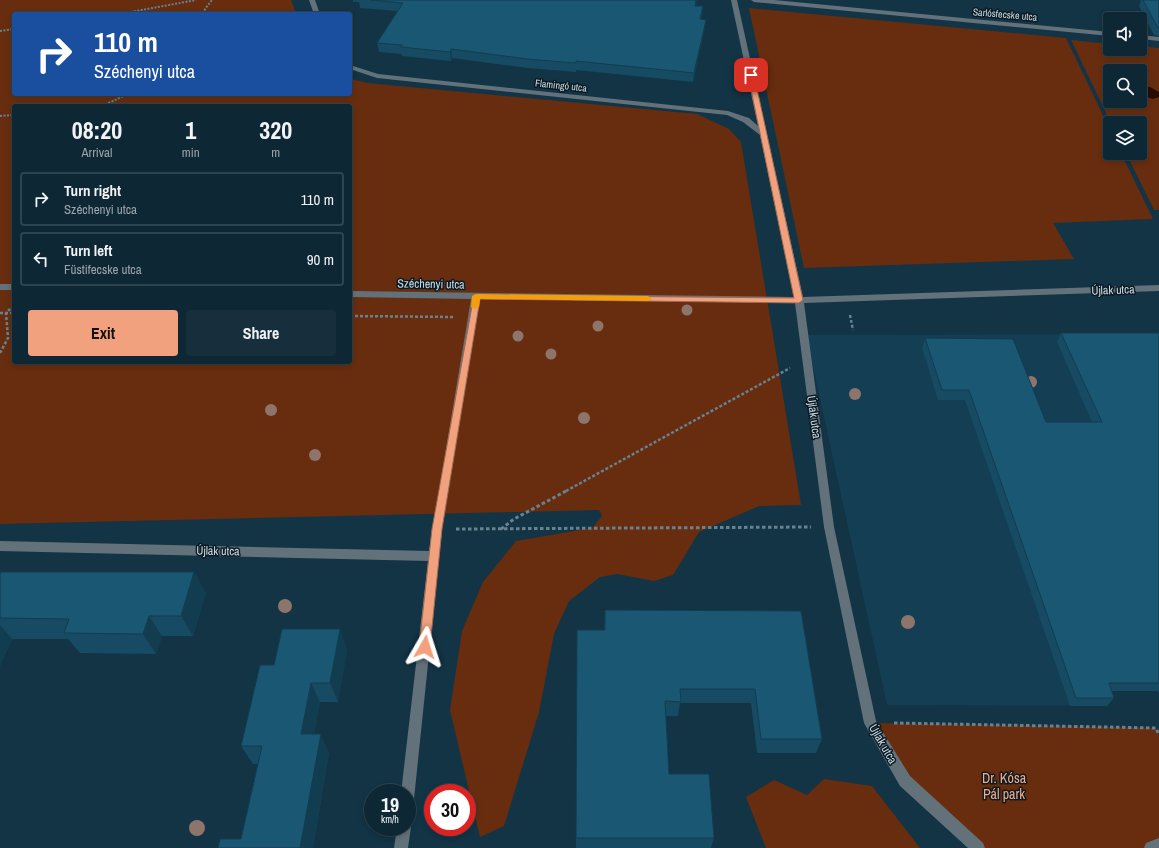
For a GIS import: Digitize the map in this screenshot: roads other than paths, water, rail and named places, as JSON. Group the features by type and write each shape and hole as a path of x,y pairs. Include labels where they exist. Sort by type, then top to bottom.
{"street":[{"path":"312,0 316,12"},
{"path":"734,0 799,300"},
{"name":"Sarlósfecske utca","path":"754,0 1103,33"},
{"path":"1147,38 1159,39"},
{"name":"Flamingó utca","path":"352,68 377,76 728,113 746,120 764,136"},
{"path":"0,287 12,287"},
{"name":"Újlak utca","path":"978,848 905,781 870,723 829,527 799,300 1159,288"},
{"name":"Széchenyi utca","path":"352,294 799,300"},
{"path":"409,784 437,529 476,296"},
{"name":"Újlak utca","path":"0,546 435,556"},
{"path":"401,848 403,836"},
{"path":"1151,848 1159,845"}],"park label":[{"name":"Dr. Kósa Pál park","path":"1004,786"}]}
